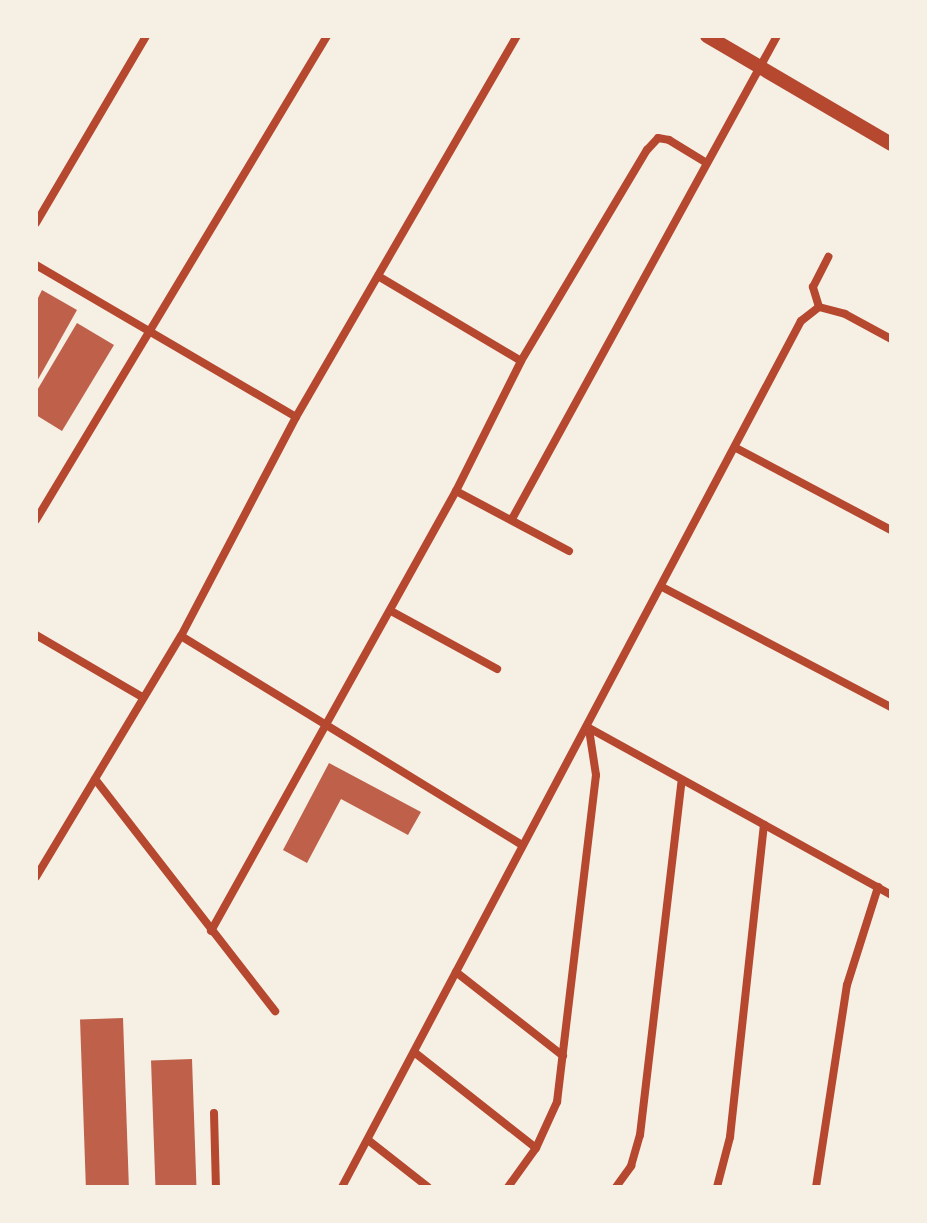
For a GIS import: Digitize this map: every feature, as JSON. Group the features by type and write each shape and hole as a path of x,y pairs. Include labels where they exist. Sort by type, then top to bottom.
{"main road":[{"path":"707,36 777,81 890,140"}],"street":[{"path":"36,223 146,36"},
{"path":"36,520 146,332 161,319 327,36"},
{"path":"36,877 181,636 296,417 517,36"},
{"path":"512,519 705,162 777,36"},
{"path":"211,931 391,611 521,361 658,138 705,162"},
{"path":"819,307 813,287 828,257"},
{"path":"36,265 296,417"},
{"path":"378,276 521,361"},
{"path":"819,307 845,314 891,339"},
{"path":"342,1187 522,845 664,588 801,321 819,307"},
{"path":"736,448 891,530"},
{"path":"456,491 569,551"},
{"path":"664,588 891,707"},
{"path":"391,611 497,669"},
{"path":"36,635 142,697"},
{"path":"181,636 522,845"},
{"path":"589,728 891,895"},
{"path":"508,1187 536,1148 557,1102 596,775 589,728"},
{"path":"95,779 275,1011"},
{"path":"616,1187 631,1166 640,1135 682,780"},
{"path":"717,1187 730,1137 764,825"},
{"path":"816,1187 847,985 878,887"},
{"path":"456,972 563,1056"},
{"path":"414,1052 536,1148"},
{"path":"214,1113 216,1187"},
{"path":"368,1140 428,1187"}],"building":[{"path":"42,290 77,310 36,383 36,302"},
{"path":"77,323 114,345 62,431 36,415 36,392"},
{"path":"329,763 421,812 408,835 341,799 307,863 283,850"},
{"path":"123,1018 129,1187 86,1187 80,1020"},
{"path":"192,1059 196,1187 155,1187 151,1060"}]}
